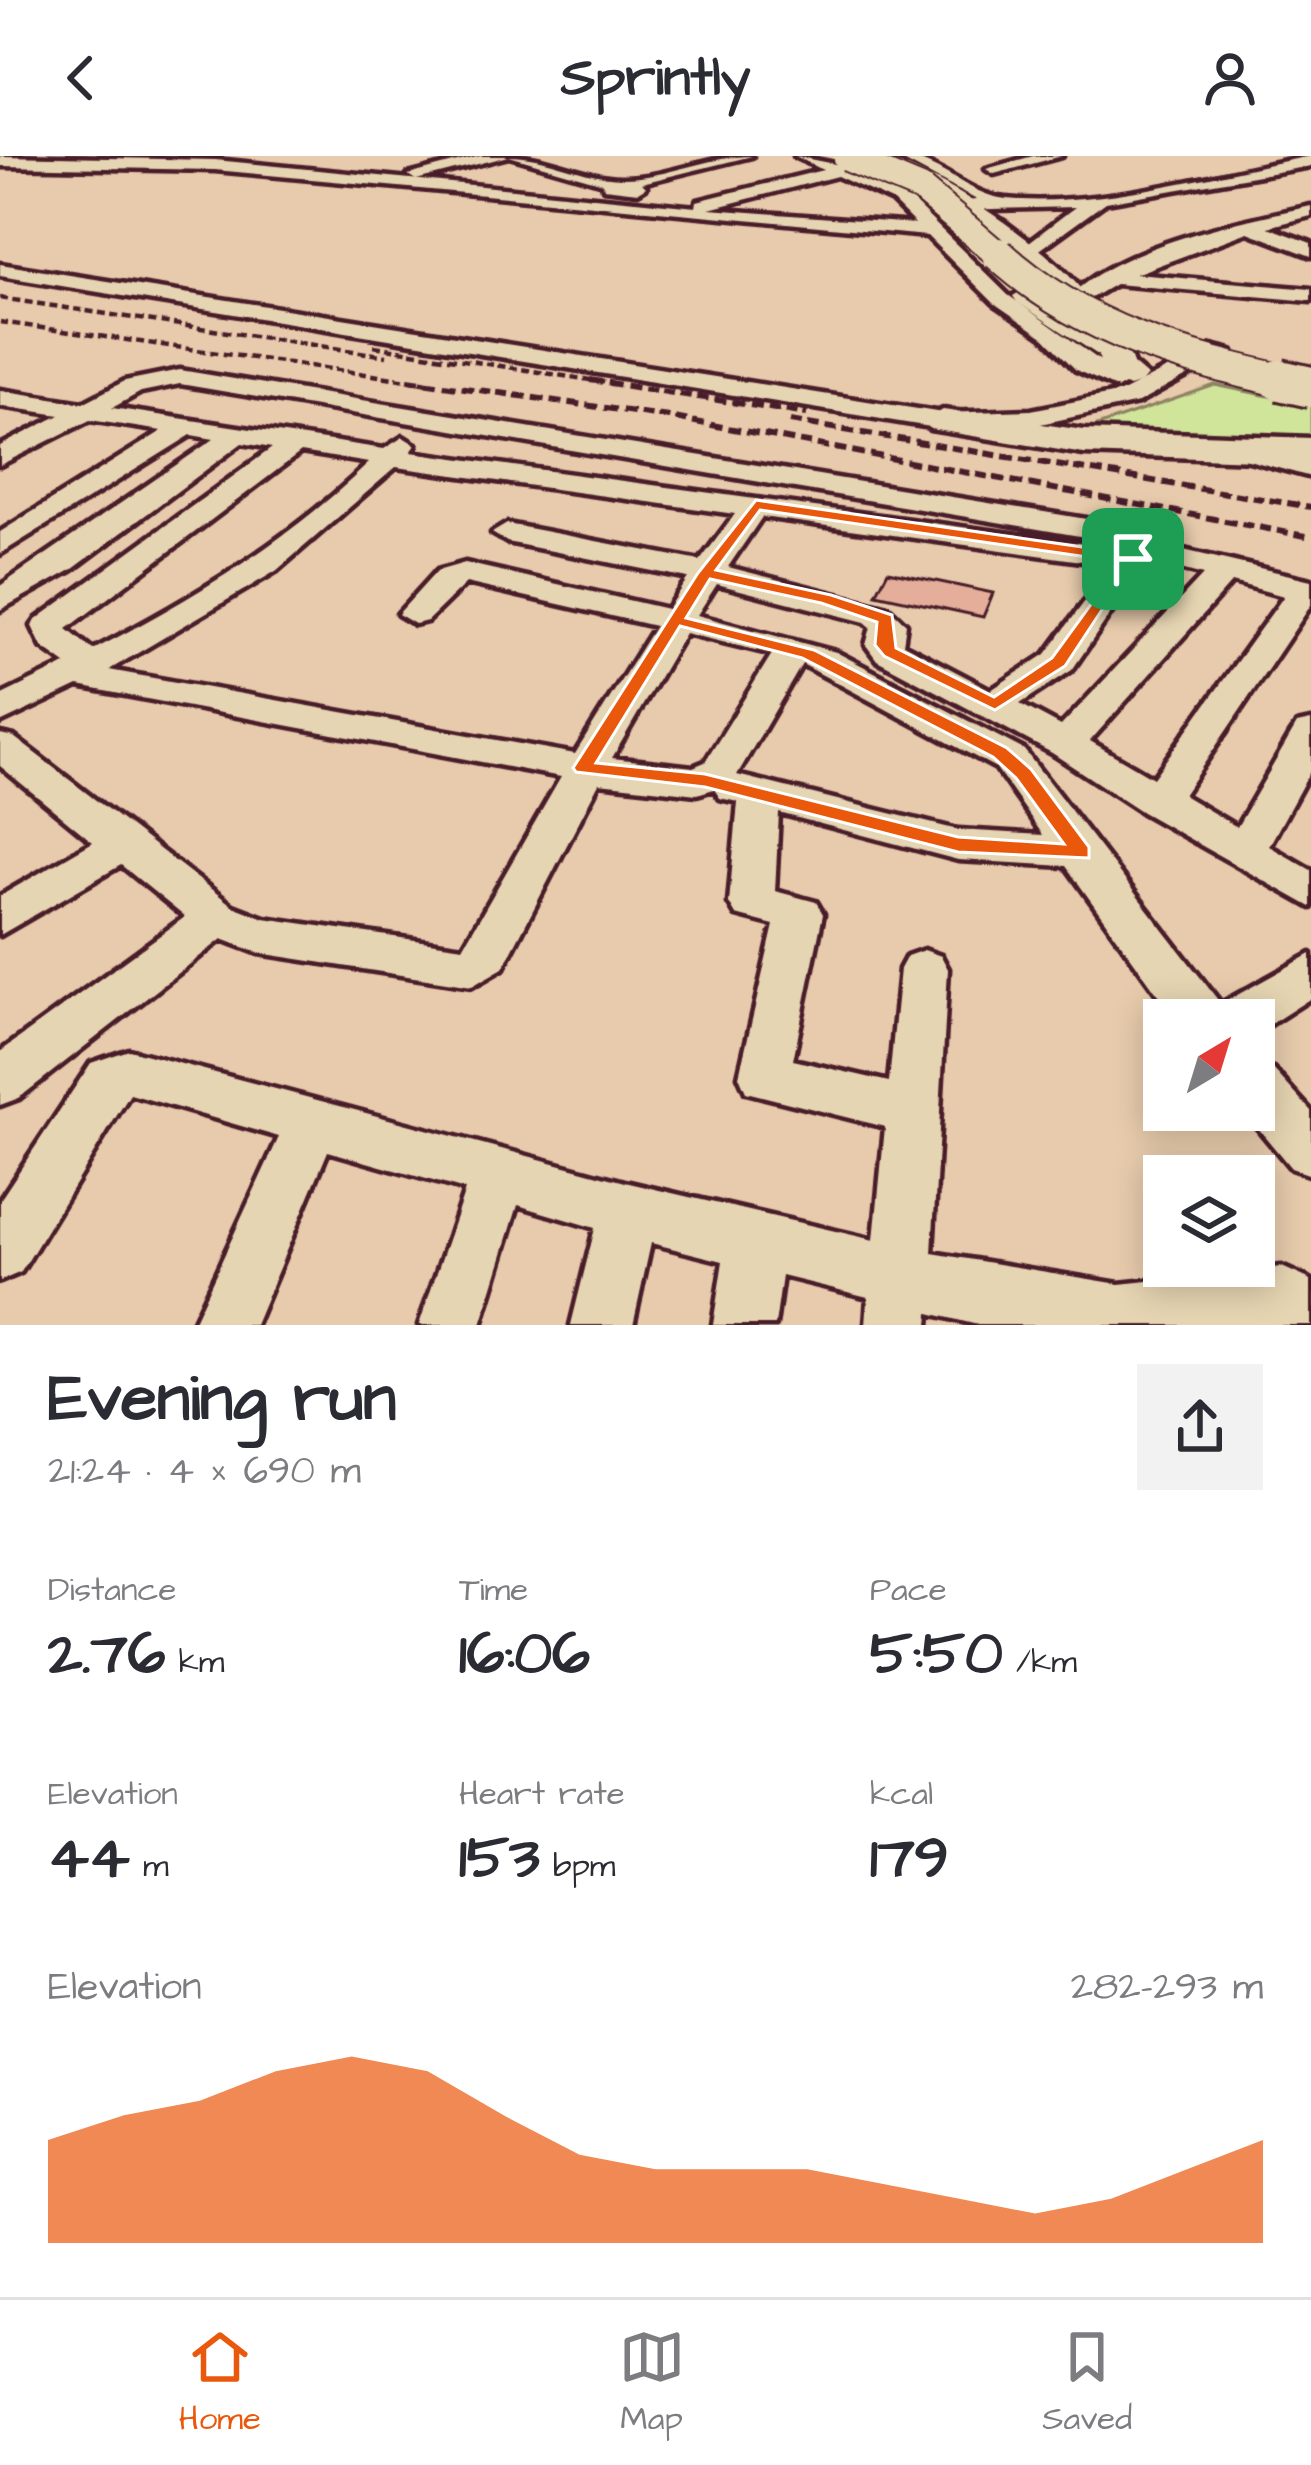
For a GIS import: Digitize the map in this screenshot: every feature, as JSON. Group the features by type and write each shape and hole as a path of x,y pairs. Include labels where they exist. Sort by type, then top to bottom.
{"highway":[{"path":"859,162 961,206 1023,256 1114,351 1124,379"},
{"path":"859,162 917,197 1008,281 1192,356 1311,398"},
{"path":"859,162 896,175 930,195 1020,274 1089,322 1140,343 1311,387"},
{"path":"1192,356 1311,374"},
{"path":"943,421 1084,442 1253,454 1311,450"}],"street":[{"path":"0,161 66,157 214,165 314,156"},
{"path":"340,180 441,156"},
{"path":"382,184 501,156"},
{"path":"510,196 685,156"},
{"path":"565,200 620,182 744,156"},
{"path":"994,170 1054,156"},
{"path":"799,158 928,166 962,160"},
{"path":"428,188 526,159 608,160"},
{"path":"285,173 358,160"},
{"path":"1078,311 1110,278 1212,226 1302,202 1202,160"},
{"path":"242,162 340,180 565,200 686,205 884,229 937,230"},
{"path":"815,218 842,202 859,162"},
{"path":"473,192 564,163 589,176 652,190 686,205 859,162"},
{"path":"686,205 859,162"},
{"path":"859,162 937,230 1017,313 1053,333 1084,365 1124,379"},
{"path":"652,190 765,166"},
{"path":"928,166 997,203"},
{"path":"1271,219 1283,196 1311,167"},
{"path":"961,206 1283,196"},
{"path":"1061,224 1124,205 1283,196"},
{"path":"1023,256 1083,209 1122,198"},
{"path":"710,202 788,209 884,229 917,212"},
{"path":"1031,203 1061,224"},
{"path":"1212,226 1271,219 1311,233"},
{"path":"1246,224 1311,250"},
{"path":"1212,226 1311,269"},
{"path":"0,257 1001,412 1054,401 1192,356"},
{"path":"1152,257 1220,262"},
{"path":"0,270 943,421 1129,398 1192,356"},
{"path":"1110,278 1311,295"},
{"path":"0,457 85,410 165,376 430,415 1148,538 1059,662 995,704"},
{"path":"0,398 391,458 887,526 1136,554 1307,590 1157,802"},
{"path":"0,417 31,402"},
{"path":"0,711 84,670 278,559 391,458 430,415"},
{"path":"0,545 189,425"},
{"path":"0,600 62,562 239,433"},
{"path":"296,443 50,626 54,640 84,670 583,768 705,781 958,845 1082,852"},
{"path":"1253,454 1311,465"},
{"path":"887,526 901,494"},
{"path":"8,762 217,918 259,935 472,967 486,955 583,768 706,573 756,505"},
{"path":"507,533 706,573 878,615 889,624 884,645 890,652 1066,743 1311,892"},
{"path":"1066,743 1225,571"},
{"path":"415,614 458,573 793,649 1010,759 1189,999"},
{"path":"705,781 718,771 793,649"},
{"path":"1244,852 1311,733"},
{"path":"759,794 752,903 800,914 775,1011 765,1076 914,1111"},
{"path":"0,918 119,846"},
{"path":"20,1068 217,918"},
{"path":"900,1302 924,969"},
{"path":"1271,999 1311,973"},
{"path":"20,1068 129,1072 629,1210 757,1237 900,1302 1119,1316 1267,1299 1305,1301"},
{"path":"0,1252 110,1079 129,1072"},
{"path":"1275,1108 1311,1150"},
{"path":"223,1325 314,1120"},
{"path":"450,1325 499,1173"},
{"path":"602,1325 629,1210"},
{"path":"745,1325 757,1237"}],"green space":[{"path":"1215,385 1311,405 1311,438 1099,433 1097,426"}],"building":[{"path":"888,571 993,593 983,617 876,594"}],"railway":[{"path":"0,298 387,356"},
{"path":"0,322 429,383"},
{"path":"374,346 609,383"},
{"path":"408,380 669,417 1311,537"},
{"path":"590,380 807,414"},
{"path":"790,421 1311,507"}],"route":[{"path":"1133,559 756,505 706,573 676,620 583,768 705,781 958,845 1082,852 1024,773 1000,752 823,660 676,620 706,573 826,599 886,619 886,649 995,704 1059,662 1133,559"}]}
